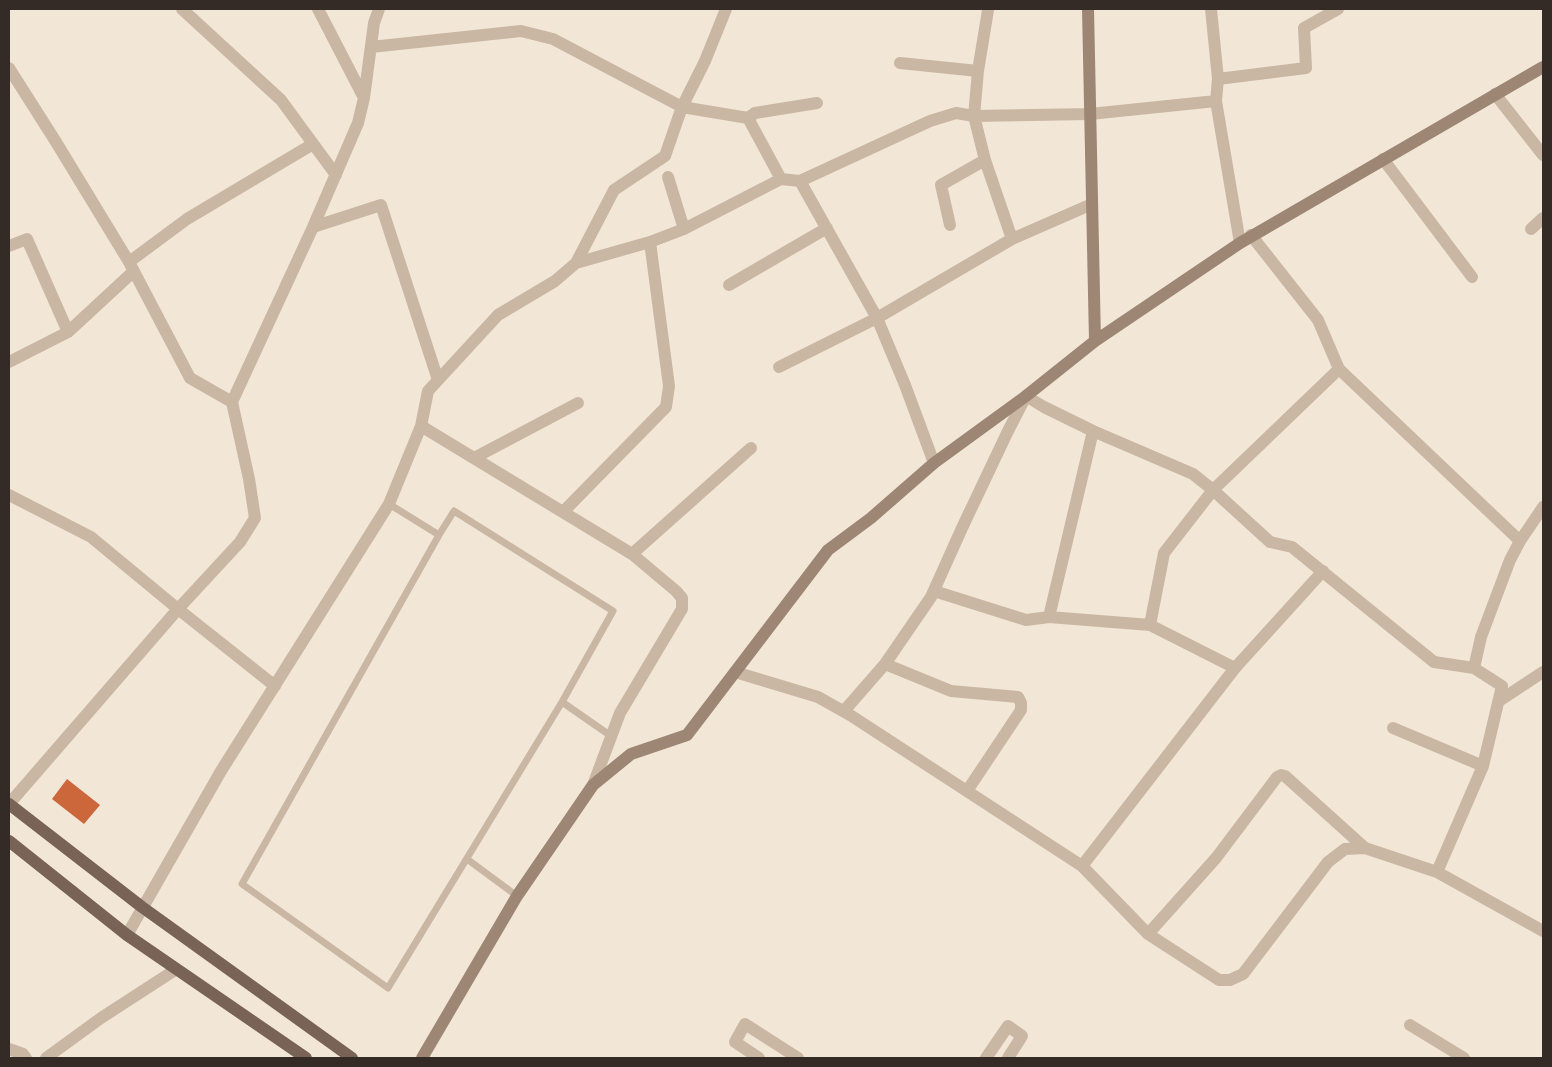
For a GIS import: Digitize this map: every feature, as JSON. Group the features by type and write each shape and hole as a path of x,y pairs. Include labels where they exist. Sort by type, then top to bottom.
{"main road":[{"path":"9,804 142,907 352,1058"},
{"path":"9,841 127,935 306,1058"}],"street":[{"path":"182,9 281,100 336,175"},
{"path":"318,9 364,98"},
{"path":"9,804 178,609 240,542 254,518 249,479 232,402 313,228 358,123 364,98 374,23 378,9"},
{"path":"127,935 221,771 389,504 421,426 428,391 498,315 555,281 576,263 614,190 665,156 682,107 706,61 726,9"},
{"path":"1088,9 1095,341"},
{"path":"1211,9 1218,79 1216,101 1240,243"},
{"path":"1218,79 1306,68 1304,28 1338,9"},
{"path":"988,10 978,71 974,116 986,160 1012,239"},
{"path":"371,47 521,31 553,38 682,107 748,118 755,113 817,103"},
{"path":"900,63 978,71"},
{"path":"594,785 631,754 687,735 828,550 870,518 934,462 1026,396 1095,341 1251,235 1543,66"},
{"path":"9,68 131,266 190,378 232,402"},
{"path":"1495,94 1543,155"},
{"path":"576,263 650,242 684,229 780,179 800,181 930,121 956,113 974,116 1090,114 1216,101"},
{"path":"748,118 780,179"},
{"path":"9,362 68,332 131,266 188,219 313,144"},
{"path":"1383,159 1472,277"},
{"path":"950,225 941,185 986,160"},
{"path":"668,177 684,229"},
{"path":"800,181 877,318 934,462"},
{"path":"779,367 877,318 1012,239 1092,204"},
{"path":"313,228 381,205 438,380"},
{"path":"1531,229 1543,218"},
{"path":"728,285 827,228"},
{"path":"1251,235 1318,320 1339,369 1520,540"},
{"path":"9,246 28,239 68,332"},
{"path":"563,512 666,407 669,386 650,242"},
{"path":"1150,625 1164,553 1213,490 1339,369"},
{"path":"1026,396 1093,431 1193,474 1270,542 1292,547 1434,662 1474,668 1502,686 1483,766 1438,872"},
{"path":"844,711 885,664 934,591 966,519 1026,396"},
{"path":"474,458 578,403"},
{"path":"421,426 632,554 682,598 682,609 620,713 594,785 517,896 422,1058"},
{"path":"1049,617 1093,431"},
{"path":"632,554 751,448"},
{"path":"9,495 91,537 275,686"},
{"path":"1474,668 1481,637 1510,560 1520,540 1543,507"},
{"path":"1082,866 1235,668 1323,571"},
{"path":"934,591 1026,620 1049,617 1150,625 1235,668"},
{"path":"885,664 951,691 1018,697 1021,703 1021,710 967,791"},
{"path":"735,672 818,697 844,711 1082,866 1148,934 1219,980 1230,980 1243,974 1328,862 1345,849 1365,848 1438,872 1543,932"},
{"path":"1499,701 1543,674"},
{"path":"1393,728 1483,766"},
{"path":"1148,934 1216,858 1277,777 1281,775 1285,776 1365,848"},
{"path":"46,1058 101,1018 176,970"},
{"path":"759,1058 735,1042 745,1024 798,1058"},
{"path":"1410,1025 1464,1058"},
{"path":"986,1058 1008,1026 1022,1036 1008,1058"},
{"path":"9,1048 23,1054 26,1058"}],"lane":[{"path":"389,504 439,535"},
{"path":"454,511 613,610 562,702 388,988 242,884 454,511"},
{"path":"562,702 612,736"},
{"path":"467,859 517,896"}],"building":[{"path":"67,779 100,805 84,824 52,799"}]}
